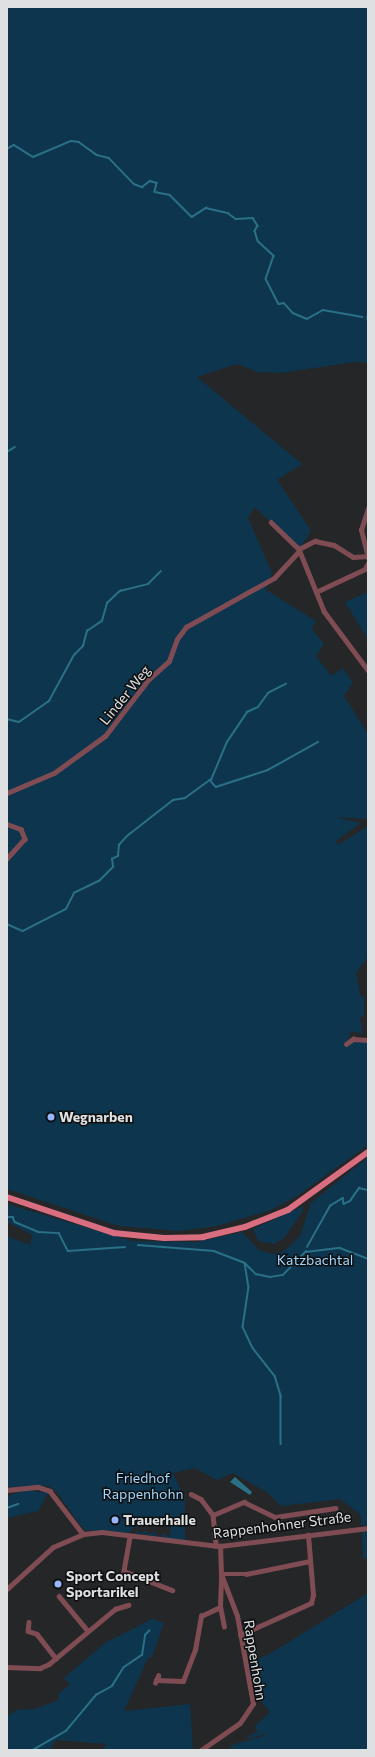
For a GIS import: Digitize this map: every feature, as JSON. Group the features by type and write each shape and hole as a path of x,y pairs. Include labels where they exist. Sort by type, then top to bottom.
{"main road":[{"path":"7,1197 114,1233 164,1238 203,1236 245,1227 288,1210 368,1152"}],"street":[{"path":"368,508 361,530 368,560"},
{"path":"272,522 299,550 318,591 324,611 368,670"},
{"path":"299,550 314,541 334,545 353,556 368,556"},
{"name":"Linder Weg","path":"7,794 54,773 105,736 148,680 169,661 177,638 186,627 274,578 299,550"},
{"path":"318,591 364,569 368,563"},
{"path":"7,824 21,829 25,836 23,844 7,859"},
{"path":"346,1044 353,1039 368,1040"},
{"path":"7,1490 38,1487 50,1491 83,1534"},
{"path":"190,1494 201,1499 213,1515 244,1502 275,1517 335,1508"},
{"name":"Rappenhohn","path":"213,1515 221,1574 220,1607 224,1627"},
{"name":"Rappenhohner Straße","path":"7,1589 53,1546 83,1534 102,1532 130,1537 218,1546 368,1528"},
{"path":"240,1635 310,1603 313,1595 308,1535"},
{"path":"130,1537 124,1571 172,1590"},
{"path":"221,1574 246,1574 310,1560"},
{"name":"Rappenhohn","path":"201,1750 240,1723 252,1708 233,1601 221,1574"},
{"path":"59,1596 88,1631"},
{"path":"7,1667 40,1668 56,1658 115,1609 128,1605"},
{"path":"156,1680 183,1681 191,1658 201,1616 220,1607"},
{"path":"29,1622 28,1631 37,1634 56,1658"}],"green space":[{"path":"7,7 368,7 368,363 354,362 281,373 257,372 237,364 197,377 302,464 277,480 311,531 299,549 255,507 248,518 272,573 266,590 316,621 312,629 324,644 316,656 331,676 343,668 353,683 344,696 368,734 368,819 335,817 361,823 336,841 338,845 368,826 368,957 356,973 360,995 364,998 364,1016 360,1018 363,1034 351,1031 347,1043 368,1040 368,1145 297,1196 271,1210 217,1226 179,1231 119,1226 7,1189"},
{"path":"368,592 368,639 345,602"},
{"path":"368,1157 368,1526 361,1525 361,1515 340,1499 281,1506 268,1493 233,1473 217,1480 195,1468 173,1473 185,1500 185,1542 135,1533 137,1529 139,1533 146,1531 146,1534 156,1532 155,1536 162,1537 163,1533 170,1537 171,1527 147,1523 147,1527 134,1526 129,1533 84,1530 56,1491 48,1486 7,1487 7,1236 30,1245 32,1235 7,1222 7,1204 132,1241 197,1242 242,1232 259,1250 273,1254 284,1251 300,1236 311,1203"},
{"path":"303,1206 303,1211 284,1238 274,1244 258,1241 253,1229"},
{"path":"27,1490 48,1493 38,1511 7,1518 7,1496"},
{"path":"362,1531 368,1532 368,1558 363,1559"},
{"path":"368,1593 368,1750 231,1750 231,1745 261,1737 267,1733 249,1739 248,1736 258,1732 255,1726 270,1712 260,1699 246,1665 271,1653"},
{"path":"152,1619 164,1623 152,1657 148,1658 124,1711 190,1704 193,1750 102,1750 106,1744 56,1740 50,1750 7,1750 7,1717 16,1710 35,1709 59,1700 58,1694 70,1685 64,1678 105,1643"}],"shaded area":[{"path":"235,1477 252,1492 250,1495 230,1482"}],"waterway":[{"path":"7,149 14,145 33,157 71,141 79,142 97,155 109,158 134,184 142,187 150,181 157,183 155,192 170,195 192,217 206,208 228,213 236,219 253,218 258,226 255,231 258,241 274,256 266,279 279,304 284,303 293,313 307,319 323,310 362,317"},
{"path":"7,452 15,447"},
{"path":"7,719 19,722 49,701 74,655 83,646 87,631 102,621 107,603 120,591 148,584 161,571"},
{"path":"211,780 227,742 247,712 258,707 268,693 286,684"},
{"path":"7,924 23,931 66,909 74,893 99,881 113,867 112,859 118,856 119,845 127,836 173,800 185,798 210,780 216,787 268,770 318,742"},
{"path":"307,1247 330,1206 343,1198 344,1204 350,1201 359,1188 368,1190"},
{"path":"7,1217 13,1217 15,1222 38,1232 59,1233 68,1251 125,1247"},
{"path":"138,1245 214,1251 245,1263 256,1274 270,1277 283,1275 306,1251"},
{"path":"306,1252 340,1248 368,1259"},
{"path":"245,1263 249,1287 243,1327 253,1348 275,1376 281,1396 281,1444"},
{"path":"7,1508 18,1504"},
{"path":"33,1750 66,1731 96,1695 112,1686 124,1667 142,1655 145,1635 149,1631"}],"place":[{"name":"Wegnarben","path":"51,1117"},
{"name":"Trauerhalle","path":"115,1520"},
{"name":"Sport Concept Sportarikel","path":"58,1584"}],"park label":[{"name":"Katzbachtal","path":"315,1260"},
{"name":"Friedhof Rappenhohn","path":"143,1486"}]}
